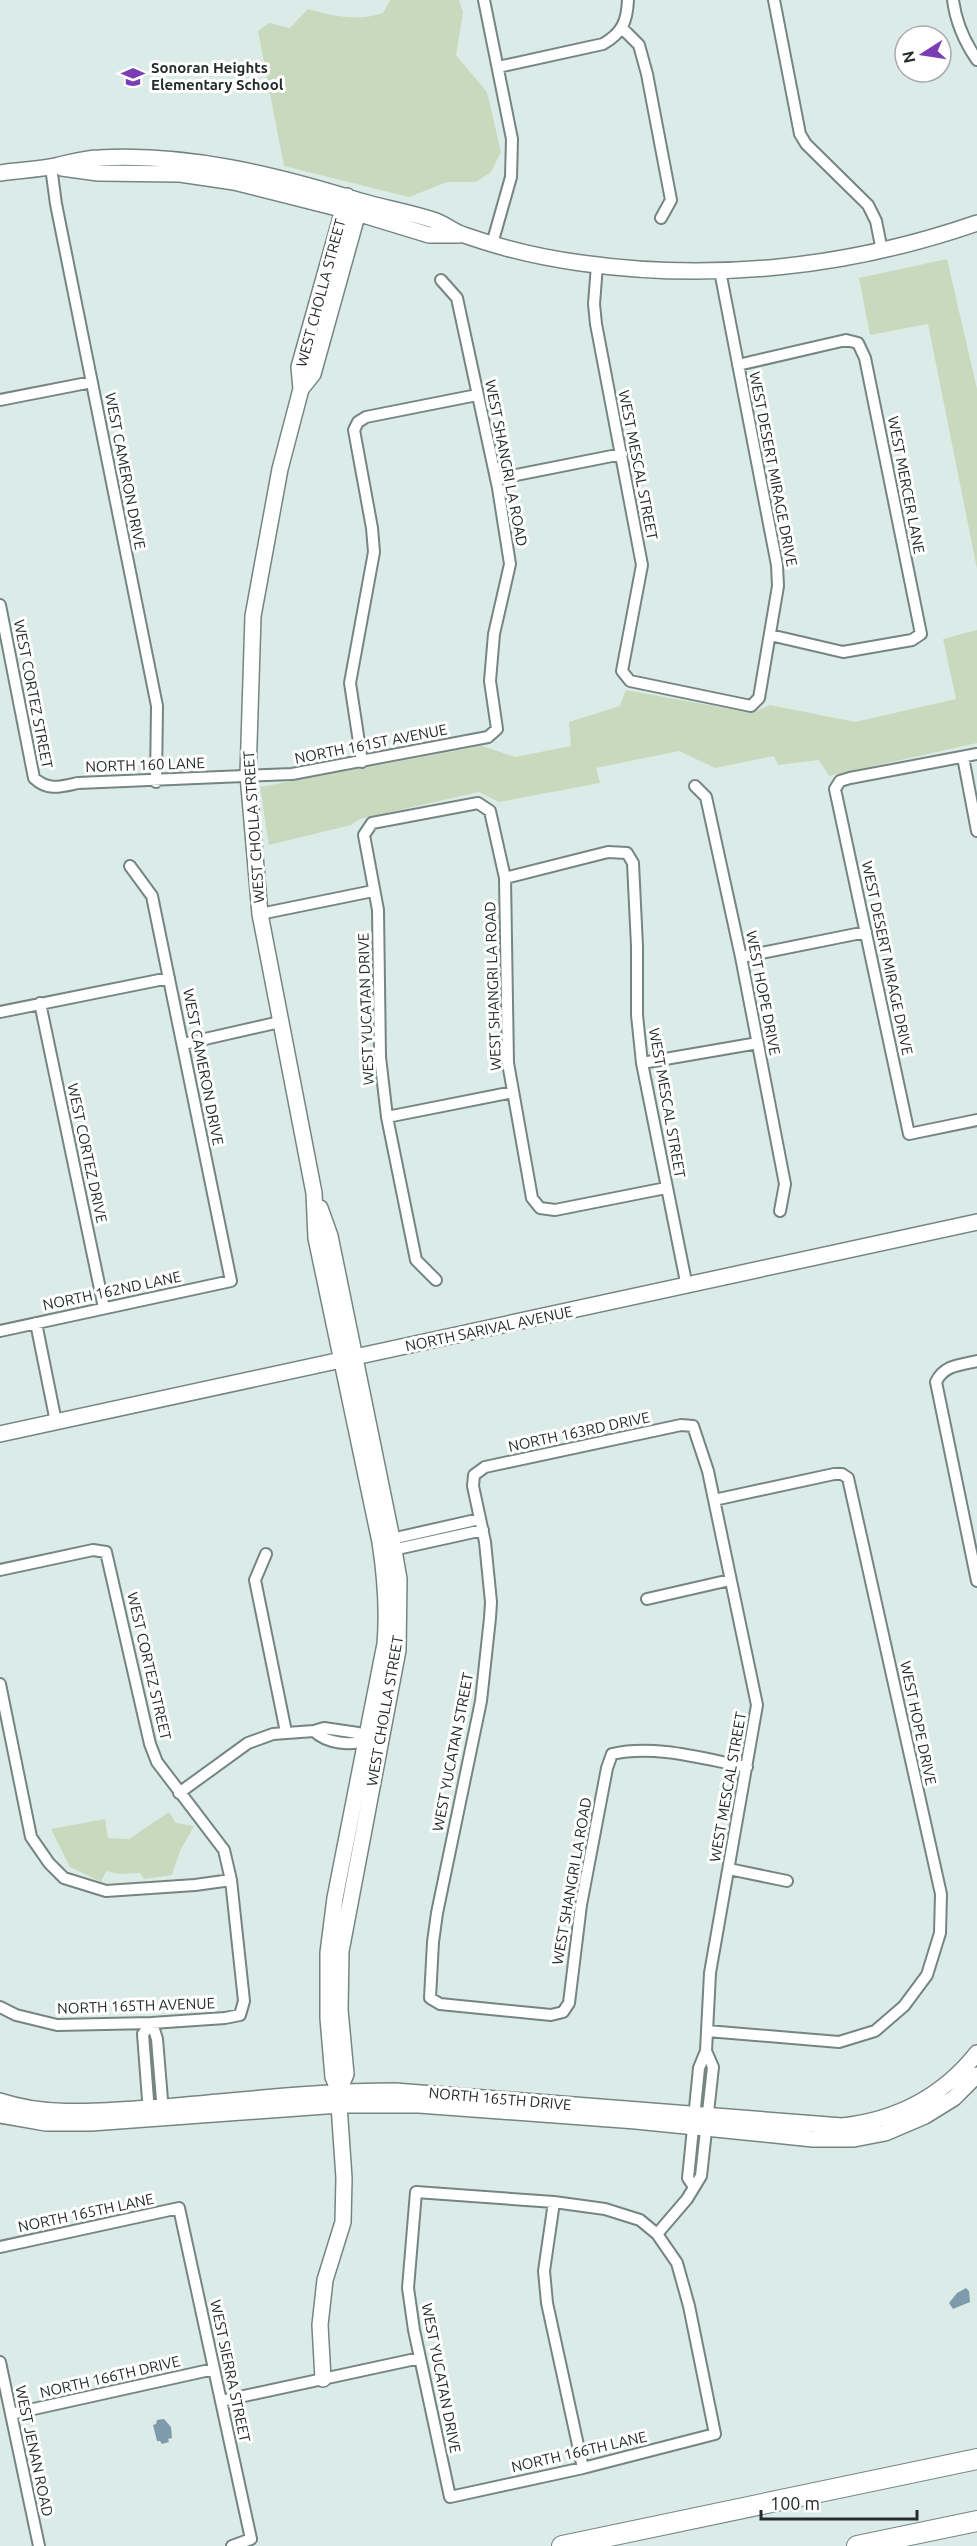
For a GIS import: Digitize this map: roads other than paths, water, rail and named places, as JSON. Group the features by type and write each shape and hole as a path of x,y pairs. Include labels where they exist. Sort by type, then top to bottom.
{"highway":[{"path":"562,2546 977,2459"},
{"path":"857,2546 977,2521"},
{"path":"911,2535 957,2535 977,2532"}],"street":[{"path":"484,0 512,139 511,177 492,244"},
{"path":"498,67 603,44 617,36 623,29 628,0"},
{"path":"774,0 800,134 806,144 868,205 876,221 882,251"},
{"path":"953,0 956,19 965,43 977,60"},
{"path":"623,29 639,45 647,74 671,200 661,218"},
{"path":"0,173 51,167 98,173 180,174 352,205 429,235 462,235 492,244 597,264 675,271 720,271 835,260 882,251 977,222"},
{"name":"WEST CAMERON DRIVE","path":"51,167 56,204 157,706 156,782"},
{"name":"WEST CHOLLA STREET","path":"323,2379 320,2325 324,2291 344,2222 339,2098 346,2074 340,2010 341,1951 373,1741 387,1625 387,1546 348,1359 330,1236 314,1193 260,914 248,775 253,616 280,469 301,389 313,374 352,205"},
{"name":"WEST MESCAL STREET","path":"597,264 594,304 596,324 642,565 622,671 630,681 751,706"},
{"name":"WEST DESERT MIRAGE DRIVE","path":"720,271 777,565 778,586 759,698 751,706"},
{"name":"WEST SHANGRI LA ROAD","path":"441,279 457,298 495,479 510,564 494,634 490,681 497,729"},
{"name":"WEST MERCER LANE","path":"738,365 846,340 858,343 865,358 921,634 912,640 843,652 770,635"},
{"path":"0,400 92,382"},
{"path":"362,762 350,682 374,552 372,528 354,430 358,422 366,417 477,395"},
{"path":"495,479 622,454"},
{"name":"WEST CORTEZ STREET","path":"0,605 34,778 43,786"},
{"name":"NORTH 161ST AVENUE","path":"248,775 292,774 362,762 488,737 497,729"},
{"path":"977,754 963,757 977,831"},
{"name":"WEST DESERT MIRAGE DRIVE","path":"963,757 850,778 840,781 836,789 909,1134 976,1123"},
{"name":"NORTH 160 LANE","path":"43,786 55,788 78,783 156,782 248,775"},
{"name":"WEST HOPE DRIVE","path":"695,786 705,797 741,957 785,1184 780,1210"},
{"name":"WEST SHANGRI LA ROAD","path":"364,835 372,823 478,803 490,811 505,878 507,1063 532,1198 540,1208 555,1210 666,1188"},
{"name":"WEST YUCATAN DRIVE","path":"364,835 378,910 380,1057 387,1117 416,1260 436,1280"},
{"name":"WEST MESCAL STREET","path":"505,878 608,852 627,853 633,863 637,946 637,1016 642,1063 687,1287"},
{"name":"WEST CAMERON DRIVE","path":"130,866 153,896 231,1281"},
{"path":"260,914 374,891"},
{"path":"741,957 866,932"},
{"path":"0,1012 169,978"},
{"name":"WEST CORTEZ DRIVE","path":"40,1003 104,1308"},
{"path":"183,1044 280,1022"},
{"path":"642,1063 758,1042"},
{"path":"387,1117 513,1092"},
{"name":"NORTH SARIVAL AVENUE","path":"0,1434 687,1287 977,1222"},
{"name":"NORTH 162ND LANE","path":"0,1330 231,1281"},
{"path":"36,1323 56,1422"},
{"path":"977,1361 949,1367 940,1373 936,1382 977,1581"},
{"name":"NORTH 163RD DRIVE","path":"474,1475 485,1467 681,1425 693,1426"},
{"name":"WEST MESCAL STREET","path":"657,2234 687,2199 694,2187 688,2178 713,2067 706,2051 710,1973 757,1706 708,1471 693,1426"},
{"name":"WEST HOPE DRIVE","path":"707,2031 839,2042 875,2031 904,2007 927,1975 940,1933 941,1894 848,1478 842,1474 834,1474 714,1500"},
{"name":"WEST YUCATAN STREET","path":"474,1475 473,1486 481,1524 491,1602 482,1689 437,1913 430,1998 440,2004 550,2015 563,2012"},
{"path":"387,1546 481,1524"},
{"name":"WEST CORTEZ STREET","path":"0,1570 93,1550 106,1552 150,1744 157,1762 224,1850 231,1880 244,2001 240,2015"},
{"path":"266,1554 255,1580 286,1732"},
{"path":"647,1599 730,1580"},
{"path":"0,1684 31,1837 49,1863 64,1878 106,1891 195,1885 231,1880"},
{"path":"179,1793 248,1743 286,1732 314,1731 321,1738 357,1744 373,1741"},
{"name":"WEST SHANGRI LA ROAD","path":"563,2012 568,2003 581,1905 607,1768 612,1754 642,1751 747,1767"},
{"path":"729,1869 787,1881"},
{"name":"NORTH 165TH AVENUE","path":"0,2007 16,2015 57,2025 152,2023 240,2015"},
{"path":"0,2115 46,2123 91,2123 156,2113 157,2040 152,2023"},
{"name":"NORTH 165TH DRIVE","path":"701,2121 826,2126 858,2124 893,2115 928,2099 957,2076 977,2053"},
{"name":"NORTH 165TH DRIVE","path":"0,2101 27,2108 72,2112 156,2113 339,2098 445,2094 701,2121 813,2139 869,2137 898,2128 940,2109 977,2075"},
{"name":"WEST YUCATAN DRIVE","path":"450,2497 420,2358 408,2288 416,2192 554,2202"},
{"path":"583,2468 547,2302 544,2271 554,2202 605,2209 640,2220 657,2234"},
{"name":"NORTH 165TH LANE","path":"0,2247 178,2208"},
{"name":"WEST SIERRA STREET","path":"178,2208 251,2539 232,2546"},
{"name":"NORTH 166TH LANE","path":"450,2497 583,2468 716,2434 689,2306 677,2263 657,2234"},
{"path":"221,2401 420,2358"},
{"name":"WEST JENAN ROAD","path":"0,2362 39,2546"},
{"name":"NORTH 166TH DRIVE","path":"11,2414 214,2369"}],"water":[{"path":"966,2288 969,2291 970,2302 953,2309 949,2303 957,2293"},
{"path":"164,2419 171,2427 172,2438 168,2439 169,2442 162,2444 157,2441 153,2425 157,2420"}],"place":[{"name":"Sonoran Heights Elementary School","path":"133,77"}]}
